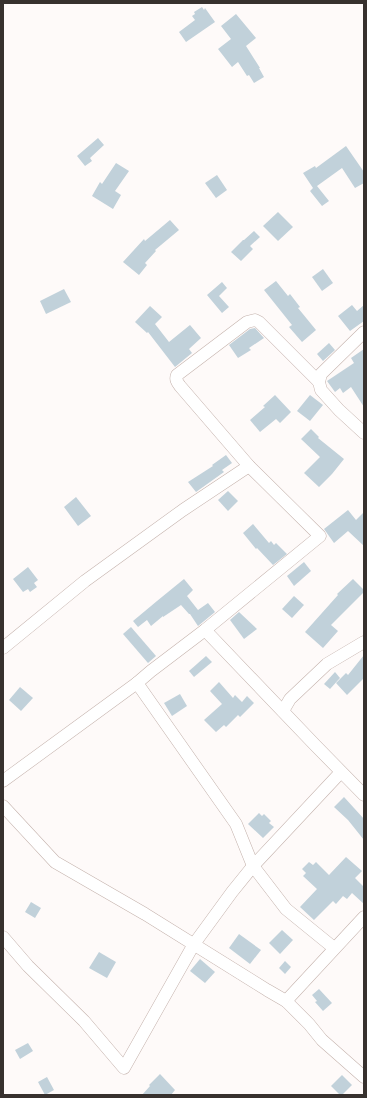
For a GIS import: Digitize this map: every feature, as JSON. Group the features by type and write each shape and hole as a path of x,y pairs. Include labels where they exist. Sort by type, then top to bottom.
{"street":[{"path":"3,781 137,683 205,630 320,536 250,466 180,386 177,382 177,375 247,322 255,320 259,322 319,382"},
{"path":"364,332 321,374 319,382 321,390 339,410 364,433"},
{"path":"3,648 85,581 183,510 250,466"},
{"path":"205,630 364,795"},
{"path":"283,711 290,699 327,664 364,642"},
{"path":"137,683 236,824 253,866 286,909 334,948"},
{"path":"3,937 28,966 84,1021 124,1068 195,945 207,927 253,866 342,772"},
{"path":"3,806 55,862 145,914 267,990 286,1000 322,1040 364,1077"},
{"path":"286,1000 364,917"}],"building":[{"path":"202,7 204,10 205,8 215,22 186,42 179,32 195,20 192,16 195,14 194,12"},
{"path":"236,14 256,38 246,46 264,77 254,83 249,75 247,76 238,62 232,67 218,49 231,39 221,26"},
{"path":"98,138 104,145 90,158 92,161 85,166 77,156"},
{"path":"346,146 364,172 364,183 355,188 342,168 317,186 329,201 322,206 310,191 313,188 303,173 315,166 316,168"},
{"path":"116,163 129,171 115,191 121,195 113,209 92,196 100,182 102,184"},
{"path":"217,175 227,190 216,198 205,183"},
{"path":"278,212 293,227 278,241 263,226"},
{"path":"170,220 179,230 155,250 156,251 145,263 147,265 139,275 123,262 144,239 145,241"},
{"path":"254,231 260,237 250,246 253,249 241,261 231,252"},
{"path":"323,269 333,283 322,291 312,277"},
{"path":"276,281 288,296 290,294 300,307 298,308 316,330 302,342 289,327 292,325 264,290"},
{"path":"222,282 227,288 219,296 229,307 222,313 207,295"},
{"path":"64,289 71,302 46,314 40,301"},
{"path":"352,305 357,311 364,305 364,321 350,331 338,316"},
{"path":"150,306 162,317 155,324 169,342 190,325 201,338 189,349 192,353 175,367 148,332 147,333 135,322"},
{"path":"255,328 264,338 249,348 251,350 238,358 229,345 250,329"},
{"path":"329,343 335,350 323,361 317,354"},
{"path":"364,349 364,407 351,387 343,393 340,388 335,392 327,381 354,363 351,358"},
{"path":"275,395 291,412 280,423 276,419 260,432 250,420 265,407 263,406"},
{"path":"310,395 323,405 310,421 297,411"},
{"path":"311,429 319,437 318,438 344,459 319,487 304,473 320,457 301,439"},
{"path":"226,455 232,463 222,470 224,472 196,492 188,482 213,466 212,465"},
{"path":"228,491 238,501 228,511 218,500"},
{"path":"76,497 91,516 78,526 64,507"},
{"path":"348,510 356,520 364,512 364,546 348,531 334,543 324,529"},
{"path":"253,524 269,543 271,541 274,545 276,543 287,554 273,565 257,548 256,549 243,533"},
{"path":"304,562 311,571 294,586 287,576"},
{"path":"28,567 38,580 34,583 37,587 30,592 28,589 23,592 13,579"},
{"path":"184,579 193,590 187,596 198,610 208,603 215,612 198,626 190,614 181,605 163,616 151,626 147,620 138,627 133,621"},
{"path":"353,579 364,590 364,592 331,625 338,631 323,648 305,632 338,595 337,594"},
{"path":"294,596 304,605 292,618 282,609"},
{"path":"239,612 257,629 244,639 230,620"},
{"path":"131,627 156,656 148,663 123,634"},
{"path":"364,655 364,678 347,695 336,683 346,673 348,675"},
{"path":"206,656 212,662 194,677 189,671"},
{"path":"335,672 340,678 330,689 324,684"},
{"path":"219,682 233,698 235,695 242,702 247,696 254,703 240,717 238,715 226,727 224,725 216,732 204,720 222,704 210,691"},
{"path":"20,687 33,698 21,711 9,700"},
{"path":"180,694 187,706 172,716 164,703"},
{"path":"344,797 364,819 364,840 348,820 334,807"},
{"path":"259,813 262,816 264,814 271,821 269,823 274,827 263,838 248,824"},
{"path":"346,857 362,871 355,878 364,887 364,904 352,893 347,899 343,896 336,904 333,901 314,920 300,907 317,889 303,876 306,873 302,869 309,862 313,865 316,862 329,875"},
{"path":"31,902 41,908 35,918 25,912"},
{"path":"282,930 293,940 280,954 269,943"},
{"path":"239,934 261,950 250,964 229,948"},
{"path":"99,952 116,962 107,978 89,968"},
{"path":"200,959 215,972 205,983 190,971"},
{"path":"285,961 291,967 285,974 279,968"},
{"path":"319,989 332,1003 323,1011 315,1002 317,1001 312,995"},
{"path":"28,1043 33,1051 20,1059 15,1050"},
{"path":"160,1074 175,1090 171,1095 142,1095 150,1086 149,1085"},
{"path":"342,1075 352,1085 342,1095 340,1095 331,1086"},
{"path":"47,1077 54,1090 45,1095 38,1082"}]}
